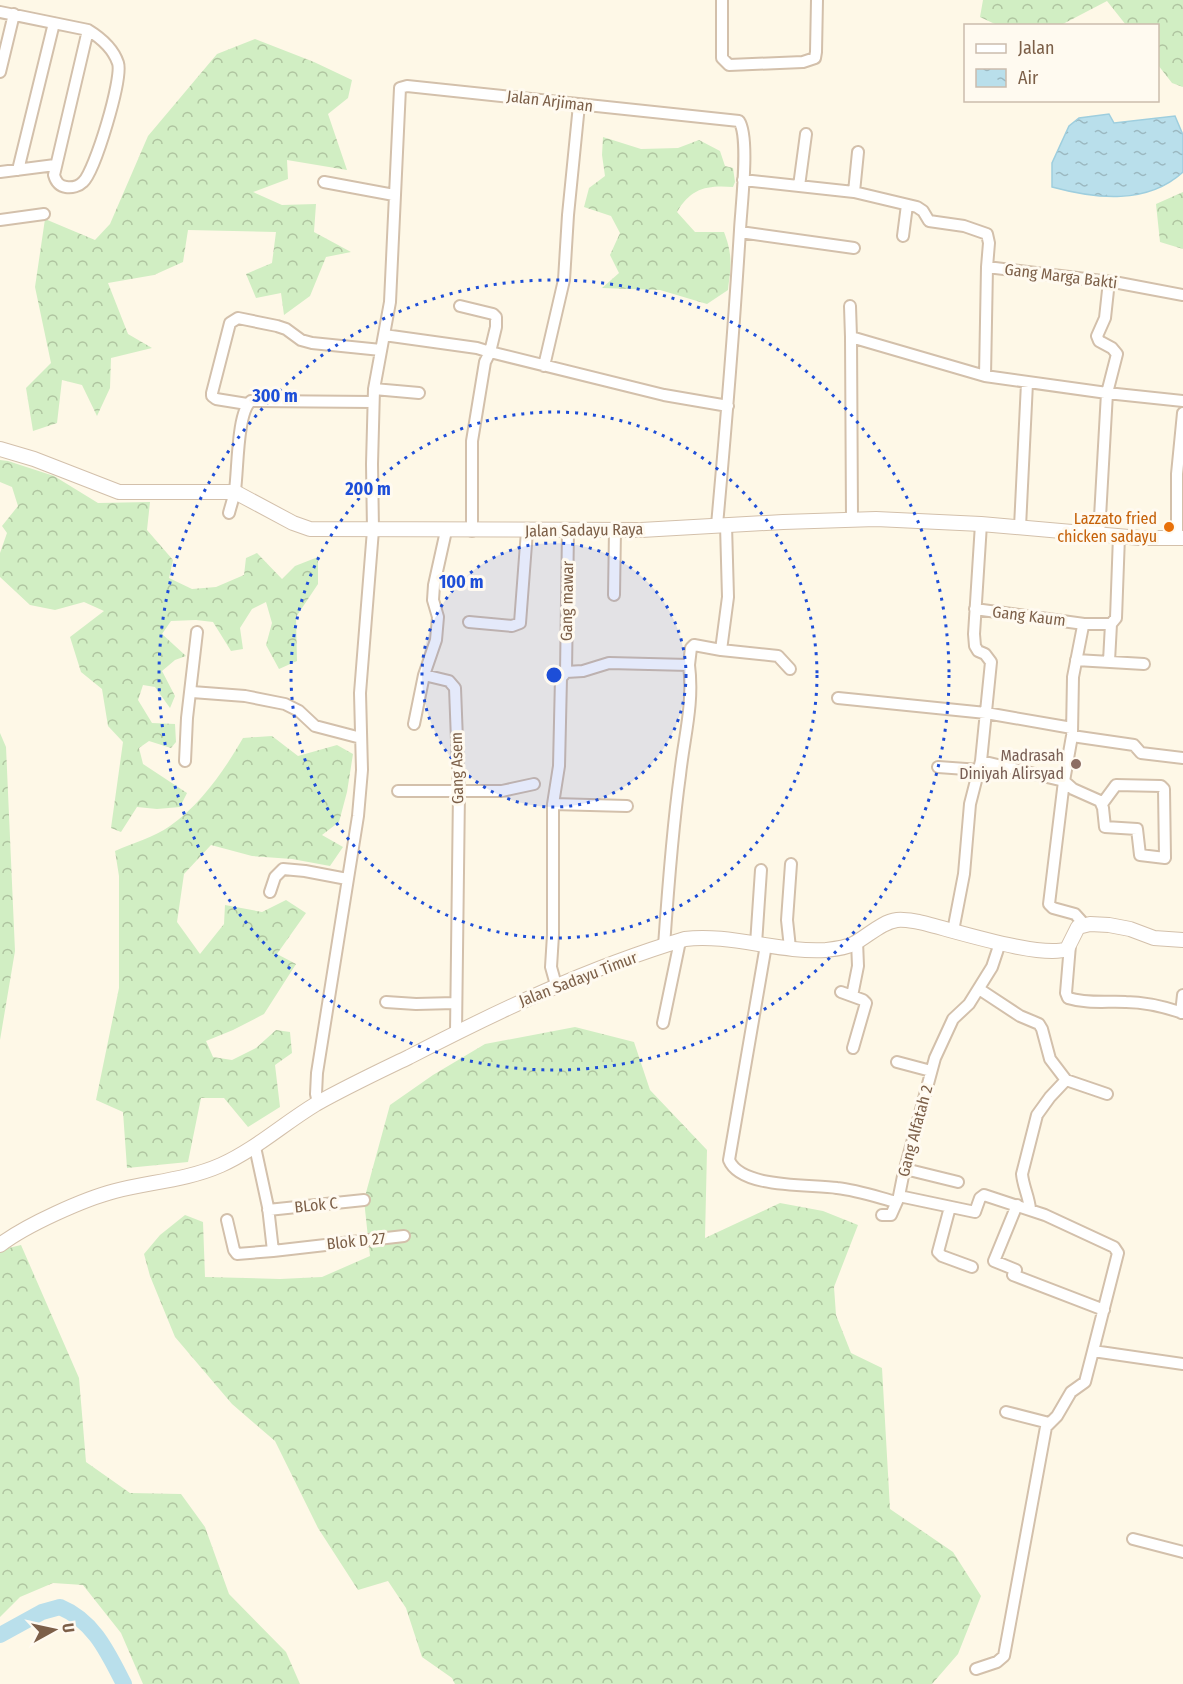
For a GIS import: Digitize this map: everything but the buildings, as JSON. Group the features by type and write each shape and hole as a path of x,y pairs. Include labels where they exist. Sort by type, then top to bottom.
{"street":[{"path":"722,0 722,58 729,65 811,60 815,57 816,52 817,0"},
{"path":"0,12 88,30 113,51 119,66 119,81 92,170 82,183 73,187 59,184 54,175 88,30"},
{"path":"0,72 14,15"},
{"path":"18,170 54,23"},
{"name":"Jalan Arjiman","path":"318,1103 316,1085 358,816 362,770 360,693 373,530 373,402 390,302 398,92 402,86 739,121 743,131 743,180 721,525 728,597 721,650"},
{"path":"544,366 564,280 579,105"},
{"path":"799,186 806,134"},
{"path":"854,192 858,152"},
{"path":"0,172 55,165"},
{"path":"743,180 854,192 921,208 929,221 964,226 987,234 989,243 987,267"},
{"path":"324,182 394,195"},
{"path":"903,236 907,205"},
{"path":"0,220 44,214"},
{"path":"740,232 854,248"},
{"name":"Gang Marga Bakti","path":"986,376 987,267 1109,281 1183,295"},
{"path":"1100,535 1107,393 1117,354 1112,348 1099,341 1097,336 1105,318 1109,281"},
{"path":"460,306 496,316 496,327 485,362 472,441 472,531"},
{"path":"850,306 852,519"},
{"path":"373,402 256,400 247,404 216,399 212,393 230,323 238,318 277,326 305,341 381,350"},
{"path":"384,335 477,348 664,394 728,405"},
{"path":"851,337 986,376 1183,401"},
{"path":"1020,527 1027,382"},
{"path":"374,389 419,393"},
{"path":"229,513 235,492 240,432 247,404"},
{"path":"1180,538 1177,474 1183,413"},
{"name":"Jalan Sadayu Raya","path":"0,449 34,459 118,492 235,492 303,528 446,531 615,530 852,519 981,524 1100,535 1180,538"},
{"path":"953,931 964,874 970,804 980,766 991,662 975,646 975,609 981,524"},
{"name":"Gang mawar","path":"556,985 551,967 553,804 559,766 561,678 566,672 568,530"},
{"path":"614,596 615,530"},
{"path":"414,724 424,675 436,640 438,617 433,600 434,585 446,531"},
{"path":"469,622 512,626 520,623 527,531"},
{"path":"1109,662 1111,624 1116,618 1119,536"},
{"name":"Gang Kaum","path":"975,609 1084,624 1111,624"},
{"name":"Gang Kaum","path":"1084,624 1073,677 1072,732 1049,904 1053,909 1075,914 1084,924"},
{"path":"185,761 187,718 198,632"},
{"path":"664,946 674,822 682,755 690,717 691,648 694,645 778,656 790,669"},
{"path":"1076,660 1144,663"},
{"path":"566,672 609,663 689,665"},
{"name":"Gang Asem","path":"424,675 449,681 455,688 459,792 456,1032"},
{"path":"192,692 246,696 285,704 299,711 315,726 361,738"},
{"path":"838,698 986,713 1134,745 1141,753 1183,758"},
{"path":"938,767 980,766 1064,781 1102,804 1105,827 1136,828 1139,854 1165,858 1164,789 1161,786 1116,785 1102,804"},
{"path":"398,791 502,791 534,784"},
{"path":"553,804 627,806"},
{"path":"790,948 788,920 791,864"},
{"path":"270,892 275,877 283,869 347,879"},
{"path":"761,870 761,945 729,1160 731,1166 742,1173 777,1184 838,1188 898,1199 891,1215 882,1215"},
{"name":"Jalan Sadayu Timur","path":"0,1245 94,1197 195,1174 231,1160 255,1147 318,1103 456,1032 556,985 680,940 700,938 826,950 843,948 895,920 915,922 1000,943 1056,951 1063,951 1070,945"},
{"path":"1183,940 1154,938 1130,929 1109,925 1084,924 1078,927 1070,945 1066,993 1068,998 1090,1002 1128,1002 1182,1013 1183,995"},
{"path":"663,1023 680,940"},
{"path":"852,996 858,966 857,941"},
{"name":"Gang Alfatah 2","path":"1000,943 992,967 979,990 969,1004 953,1019 931,1071 898,1199 975,1212 980,1198 984,1195 1030,1209 1117,1249 1114,1274 1104,1310"},
{"path":"979,990 1020,1016 1039,1024 1050,1059 1066,1080 1107,1094"},
{"path":"841,992 865,1001 866,1005 853,1048"},
{"path":"386,1002 455,1004"},
{"path":"897,1062 931,1071"},
{"path":"1030,1209 1029,1195 1022,1174 1038,1115 1050,1097 1066,1080"},
{"path":"255,1147 268,1210 273,1251"},
{"path":"905,1169 958,1182"},
{"name":"BLok C","path":"268,1210 364,1200"},
{"path":"976,1669 998,1662 1004,1656 1045,1432 1071,1392 1085,1382 1104,1310 1013,1275 1016,1270 994,1261 1017,1205"},
{"path":"950,1207 938,1252 942,1256 972,1267"},
{"name":"Blok D 27","path":"227,1220 234,1250 239,1254 404,1236"},
{"path":"1093,1351 1183,1364"},
{"path":"1006,1412 1049,1423"},
{"path":"1133,1539 1183,1552"}],"green space":[{"path":"983,0 1183,0 1183,87 1172,83 1159,66 1159,24 1125,24 1107,1 1063,24 995,24 980,17"},
{"path":"255,39 352,80 348,98 328,114 347,170 287,160 288,179 253,192 282,205 316,204 314,232 351,252 326,257 310,296 284,315 281,293 256,298 246,274 272,263 276,232 188,230 183,262 154,275 108,283 128,334 152,348 111,358 110,388 97,416 82,385 62,380 57,423 33,431 26,388 51,363 35,287 45,219 95,240 110,224 148,136 217,54"},
{"path":"603,137 641,149 678,148 699,140 720,151 725,166 733,168 735,182 733,187 708,188 694,193 677,212 695,232 724,232 731,261 728,290 707,304 660,290 602,288 619,273 610,255 620,233 611,216 584,207 589,188 605,176 602,155"},
{"path":"1183,192 1183,249 1160,242 1156,204"},
{"path":"0,460 54,476 98,503 150,502 147,530 173,560 169,578 192,589 216,587 244,575 246,558 257,553 282,579 295,566 318,557 318,584 296,617 297,661 279,669 266,645 272,623 266,602 252,609 240,628 243,649 231,651 213,622 171,621 162,634 186,656 175,660 162,671 175,696 170,708 155,687 143,685 138,700 152,723 175,724 176,742 171,748 149,741 139,748 143,764 187,793 180,807 157,809 137,807 121,832 111,828 123,742 108,726 102,689 81,672 70,637 104,611 84,602 55,610 30,605 0,577 0,553 7,533 2,526 18,506 12,487 0,482"},
{"path":"0,733 6,747 15,951 0,1040"},
{"path":"272,736 298,756 337,745 353,754 339,822 322,835 343,847 330,866 292,859 252,856 211,845 184,874 177,922 200,954 224,924 225,905 262,912 286,900 306,913 277,954 296,964 264,1014 206,1041 213,1057 232,1060 256,1048 276,1030 290,1032 292,1053 275,1065 280,1107 248,1127 224,1098 201,1098 188,1162 127,1168 123,1112 96,1100 119,988 119,876 115,851 170,826 192,808 228,763 243,738"},
{"path":"575,1027 634,1042 650,1090 707,1150 705,1238 780,1203 823,1211 858,1225 834,1287 836,1315 851,1353 882,1368 890,1509 953,1552 981,1596 958,1654 932,1684 455,1684 452,1678 422,1657 406,1608 388,1581 358,1590 318,1528 275,1441 232,1404 175,1337 150,1276 144,1254 160,1235 185,1215 203,1222 205,1277 280,1279 322,1277 370,1256 364,1200 390,1105 433,1075 485,1044"},
{"path":"21,1245 79,1378 86,1462 130,1493 181,1494 205,1527 229,1594 286,1652 300,1684 143,1684 121,1633 83,1585 53,1583 20,1597 0,1617 0,1250"}],"water":[{"path":"1109,114 1114,123 1175,116 1183,135 1183,172 1169,183 1154,190 1120,196 1086,194 1052,187 1052,163 1069,126 1079,118"}],"waterway":[{"path":"0,1635 42,1612 60,1607 72,1613 91,1629 106,1650 124,1684"}],"place":[{"name":"Lazzato fried chicken sadayu","path":"1169,527"},
{"name":"Madrasah Diniyah Alirsyad","path":"1076,764"}]}
